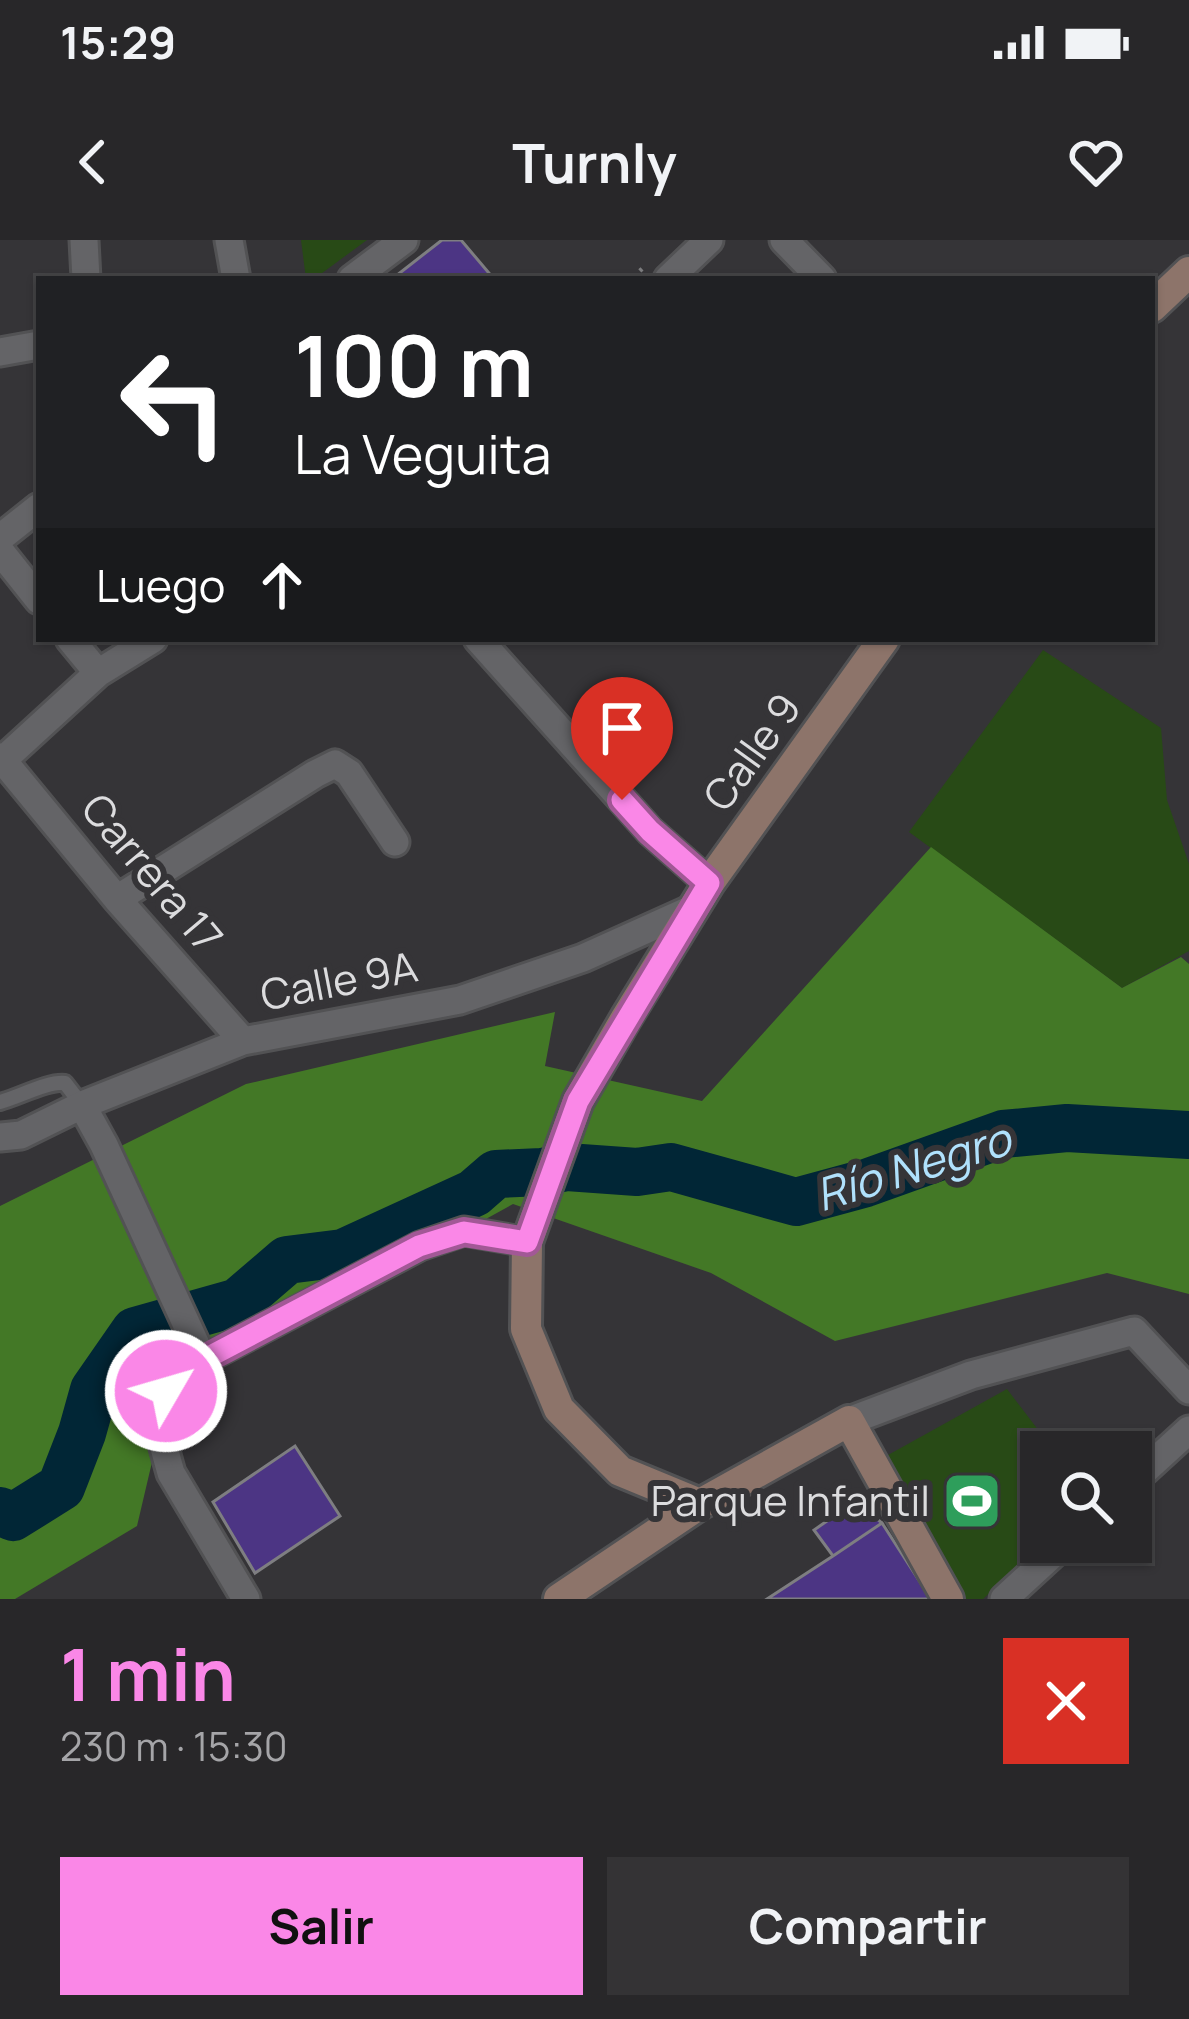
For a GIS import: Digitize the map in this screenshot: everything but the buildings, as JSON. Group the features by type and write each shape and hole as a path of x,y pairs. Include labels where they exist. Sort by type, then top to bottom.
{"street":[{"path":"84,240 86,276"},
{"path":"230,240 236,276"},
{"path":"356,276 404,240"},
{"path":"671,276 709,240"},
{"path":"784,240 819,276"},
{"path":"1155,304 1189,272"},
{"path":"0,352 36,346"},
{"path":"0,538 36,510"},
{"path":"0,551 36,596"},
{"path":"72,642 98,673"},
{"path":"2,759 98,673 148,642"},
{"path":"481,642 702,896"},
{"name":"Calle 9","path":"527,1242 578,1101 702,896 882,642"},
{"name":"Carrera 17","path":"2,759 243,1042"},
{"path":"117,899 335,764 349,773 395,842"},
{"name":"Calle 9A","path":"0,1137 21,1136 82,1105 243,1042 460,1000 583,958 702,896"},
{"path":"82,1105 201,1356"},
{"path":"246,1599 171,1473 158,1426 166,1391 201,1356 419,1246 464,1232 527,1242 526,1329 559,1409 620,1471 700,1504"},
{"path":"567,1598 700,1504 849,1421 971,1375 1134,1331 1189,1390"},
{"path":"849,1421 948,1599"},
{"path":"1152,1464 1189,1430"},
{"path":"1004,1599 1043,1563"}],"lane":[{"path":"0,1102 56,1082 65,1083 82,1105"}],"green space":[{"path":"301,240 367,240 318,276 306,276"},
{"path":"1043,650 1161,728 1167,800 1189,864 1189,951 1122,988 909,832"},
{"path":"931,847 1122,988 1181,957 1189,964 1189,1294 1107,1273 835,1341 711,1273 513,1204 168,1394 137,1526 15,1599 0,1599 0,1206 246,1084 555,1012 545,1066 702,1101"},
{"name":"Parque Infantil","path":"1007,1389 1039,1431 1020,1431 1022,1563 983,1599 964,1599 879,1460"}],"waterway":[{"name":"Río Negro","path":"0,1511 13,1517 61,1487 94,1390 135,1331 238,1302 287,1260 343,1253 474,1193 496,1174 567,1167 637,1172 671,1167 796,1202 866,1183 1003,1134 1067,1128 1189,1135"}],"place":[{"name":"Parque Infantil","path":"972,1501"}],"route":[{"path":"166,1391 203,1360 419,1246 464,1232 527,1242 578,1101 709,883 622,800"}]}
